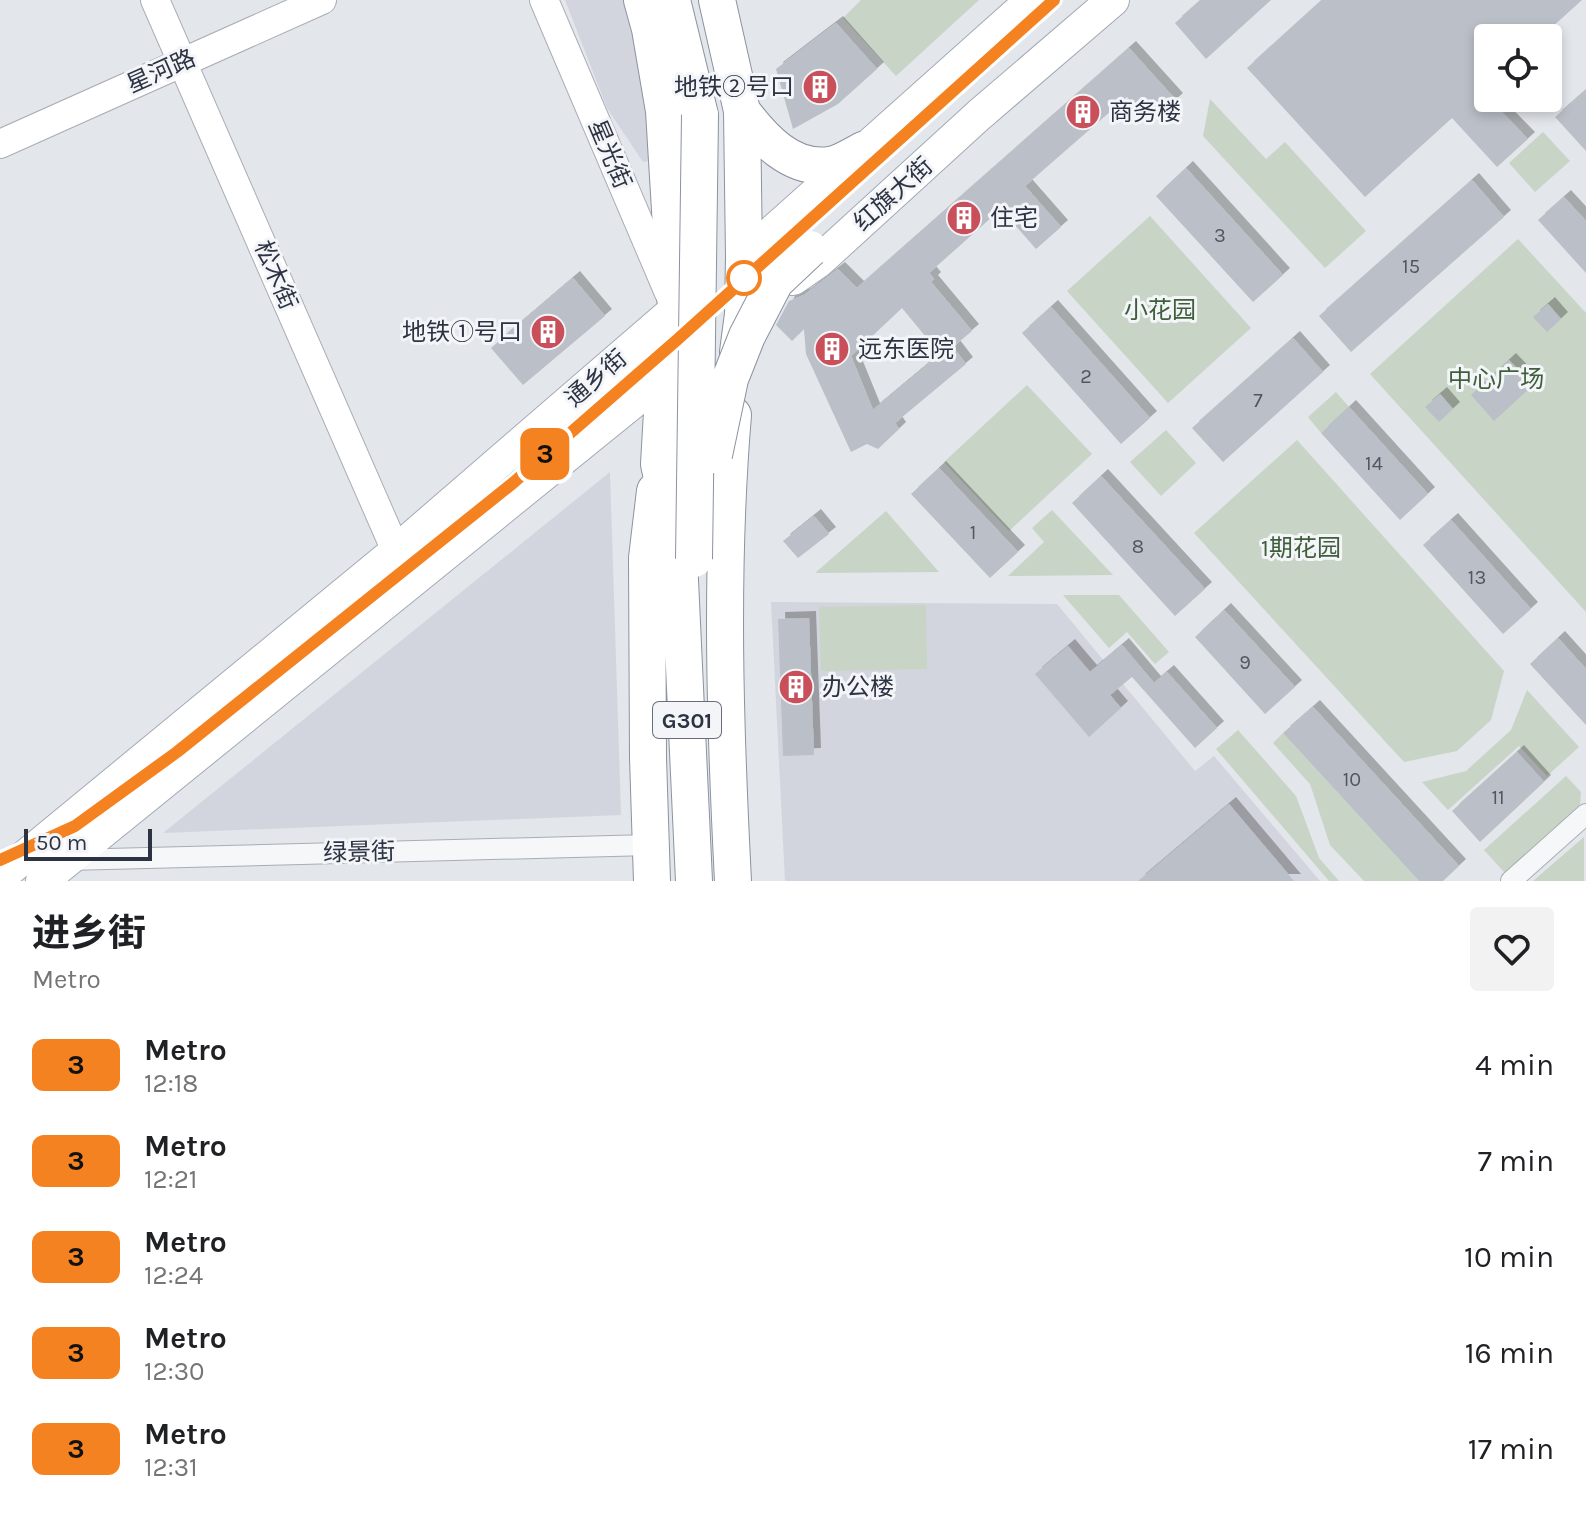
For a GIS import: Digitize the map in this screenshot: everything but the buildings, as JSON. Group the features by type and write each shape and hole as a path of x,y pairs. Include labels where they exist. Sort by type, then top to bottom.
{"highway":[{"path":"642,0 664,111 676,309"},
{"path":"672,0 700,115 702,559 710,881"},
{"path":"697,0 724,116 721,467 740,556 740,777 746,881"},
{"path":"676,309 744,257 742,111 717,0"},
{"path":"742,111 771,145 800,164 830,165 863,150"},
{"path":"725,881 702,559 721,467 730,379 747,336 775,282 810,249"},
{"name":"G301","path":"733,881 727,761 721,467 743,314 744,257"},
{"name":"G301","path":"676,309 664,377 659,464 679,559 694,881"},
{"name":"红旗大街","path":"664,377 743,314"},
{"path":"652,881 647,558 659,464"},
{"path":"648,590 663,730 671,881"}],"main road":[{"path":"744,257 1032,0"},
{"path":"810,249 1081,0"},
{"name":"红旗大街","path":"743,314 819,261 979,115 1113,0"},
{"name":"通乡街","path":"0,877 396,551 676,309"},
{"name":"通乡街","path":"42,881 664,377"}],"street":[{"name":"松木街","path":"155,0 396,551"},
{"name":"星河路","path":"0,144 322,0"},
{"name":"星光街","path":"544,0 676,309"},
{"path":"1511,881 1586,814"},
{"name":"绿景街","path":"68,860 650,845"}],"shaded area":[{"path":"565,0 623,0 649,80 656,160 643,162 607,108"},
{"path":"610,472 621,815 163,833"},
{"path":"771,602 1057,604 1195,771 1214,756 1320,881 785,881"}],"green space":[{"path":"861,0 979,0 896,76 843,18"},
{"path":"1210,99 1266,159 1285,142 1366,231 1325,268 1203,136"},
{"path":"1543,132 1570,161 1535,192 1509,163"},
{"name":"小花园","path":"1150,216 1251,328 1168,403 1067,291"},
{"name":"中心广场","path":"1518,239 1586,313 1586,612 1370,374"},
{"path":"1027,385 1092,454 1009,531 944,462"},
{"path":"1336,392 1349,407 1321,433 1308,417"},
{"path":"1166,430 1196,463 1161,496 1130,462"},
{"name":"1期花园","path":"1297,440 1504,671 1491,720 1457,751 1404,762 1194,533"},
{"path":"1052,510 1113,575 1008,576 1044,542 1032,528"},
{"path":"886,511 939,572 815,573"},
{"path":"1063,595 1119,595 1169,652 1155,664 1127,632 1109,648"},
{"path":"926,605 927,669 821,671 819,607"},
{"path":"1527,690 1579,747 1547,776 1519,746 1448,810 1422,782 1466,771 1511,730"},
{"path":"1238,730 1296,796 1319,858 1339,881 1329,881 1216,749"},
{"path":"1283,733 1419,881 1364,881 1330,845 1310,784 1273,743"},
{"path":"1566,776 1581,792 1580,805 1505,873 1484,850"},
{"path":"1584,837 1584,881 1533,881"}],"metro line":[{"name":"3","path":"0,860 75,826 177,752 513,483 678,339 1054,0"}],"place":[{"name":"地铁②号口","path":"820,87"},
{"name":"商务楼","path":"1083,112"},
{"name":"住宅","path":"964,218"},
{"name":"地铁①号口","path":"548,332"},
{"name":"远东医院","path":"832,349"},
{"name":"办公楼","path":"796,687"}]}
